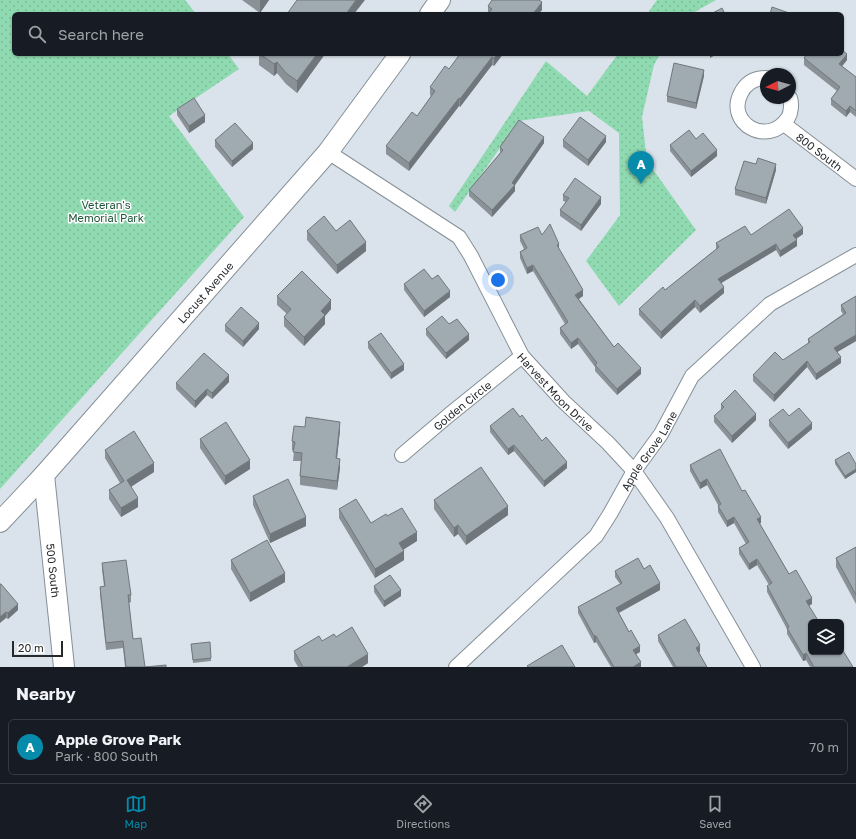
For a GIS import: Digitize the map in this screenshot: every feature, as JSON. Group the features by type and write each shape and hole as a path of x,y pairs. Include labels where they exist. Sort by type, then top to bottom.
{"street":[{"path":"431,12 440,0"},
{"name":"Locust Avenue","path":"0,522 44,475 328,152 399,56"},
{"path":"760,78 743,88 739,97 738,110 741,119 749,128 767,132 776,130 784,124 790,116 792,104"},
{"name":"800 South","path":"784,124 856,179"},
{"name":"Harvest Moon Drive","path":"328,152 459,237 471,256 522,356 563,401 608,443 634,471 667,518 754,667"},
{"name":"Apple Grove Lane","path":"456,667 470,662 596,536 634,471 661,434 692,376 770,304 856,254"},
{"name":"Golden Circle","path":"402,455 522,356"},
{"name":"500 South","path":"44,475 64,667"}],"green space":[{"name":"Veteran's Memorial Park","path":"0,0 185,0 194,12 12,12 12,56 229,56 239,69 169,116 244,217 0,489"},
{"path":"657,0 716,0 695,12 648,12"},
{"path":"617,56 659,56 654,65 642,117 647,161 696,230 619,306 586,261 620,215 619,133 589,111 519,121 455,212 449,206 546,61 587,96"}],"building":[{"path":"297,0 356,0 347,12 288,12"},
{"path":"492,0 539,0 542,2 534,12 490,12 492,9 488,6"},
{"path":"772,7 786,12 771,12"},
{"path":"722,8 724,12 715,12"},
{"path":"844,52 847,54 839,64 856,77 856,111 850,106 846,111 831,99 840,87 804,58 806,56 844,56"},
{"path":"263,56 316,56 297,81 286,73 277,62 274,64"},
{"path":"459,56 496,56 494,59 492,57 409,163 386,146 412,112 417,116 435,91 430,87 445,66 449,69"},
{"path":"674,63 704,70 696,103 667,96"},
{"path":"194,98 205,115 189,126 177,109"},
{"path":"580,117 606,136 588,160 563,140"},
{"path":"519,120 544,137 512,183 515,185 492,210 469,190 503,150 500,147"},
{"path":"235,123 253,143 232,161 215,140"},
{"path":"689,130 696,139 703,133 717,150 691,171 670,145"},
{"path":"758,158 776,164 766,198 735,189 744,161 756,164"},
{"path":"575,178 601,197 581,225 560,210 569,198 563,195"},
{"path":"789,209 803,228 793,235 797,240 780,251 776,244 718,279 724,287 700,306 695,300 661,332 639,309 663,287 665,290 719,247 716,243 745,226 751,235"},
{"path":"324,216 336,231 350,220 366,242 337,265 307,231"},
{"path":"550,224 559,244 557,245 583,290 575,295 614,347 618,343 641,368 617,389 595,365 597,363 578,338 571,343 560,328 568,322 533,265 527,268 520,252 527,248 520,235 538,227 542,235"},
{"path":"424,269 432,279 438,275 450,291 424,311 404,284"},
{"path":"302,271 331,300 321,311 325,315 304,337 284,317 291,309 277,296"},
{"path":"856,296 856,335 834,348 841,357 816,374 807,361 774,395 753,375 775,352 783,360 810,342 808,339 846,313 841,305"},
{"path":"241,307 259,323 243,341 225,325"},
{"path":"442,316 449,324 457,319 469,334 446,353 426,329"},
{"path":"381,333 404,364 391,373 368,342"},
{"path":"204,353 229,375 212,393 207,389 195,401 176,383"},
{"path":"735,390 756,414 732,436 714,416 724,407 721,404"},
{"path":"513,408 520,417 522,415 542,441 546,437 567,462 544,481 514,445 508,449 490,426"},
{"path":"799,408 812,423 788,443 769,420 783,409 789,416"},
{"path":"306,417 340,422 336,458 340,459 337,481 300,476 302,453 293,452 295,442 292,441 294,426 305,427"},
{"path":"226,422 250,460 225,476 200,439"},
{"path":"134,431 154,463 127,480 138,498 121,508 109,490 124,481 105,450"},
{"path":"720,449 742,491 745,490 761,517 757,519 789,574 796,570 812,598 806,601 817,619 808,619 808,655 844,655 844,652 853,667 814,667 806,653 803,655 787,628 789,627 767,586 772,583 757,559 749,564 739,548 749,542 734,517 727,521 718,506 721,504 707,479 700,483 690,465"},
{"path":"849,452 856,464 856,469 845,476 835,460"},
{"path":"481,467 508,506 466,536 458,525 454,528 434,500"},
{"path":"288,479 306,517 270,534 253,496"},
{"path":"356,499 371,523 386,514 387,516 402,508 417,532 399,543 404,551 375,569 339,509"},
{"path":"267,540 285,573 250,593 231,560"},
{"path":"856,547 856,595 836,558"},
{"path":"638,558 644,569 650,565 660,583 616,608 629,632 631,630 640,646 633,650 641,662 633,667 614,667 596,636 594,636 578,607 622,583 615,571"},
{"path":"126,560 131,595 128,595 133,639 141,638 145,667 126,667 123,641 106,643 100,587 105,586 102,563"},
{"path":"390,575 401,590 384,601 374,586"},
{"path":"0,584 18,604 8,613 6,612 0,617"},
{"path":"685,619 700,645 696,648 707,667 676,667 658,635"},
{"path":"352,627 368,654 347,667 303,667 294,651 319,636 322,641 334,634 336,637"},
{"path":"210,642 211,658 193,660 191,644"},
{"path":"562,645 575,667 527,666"},
{"path":"166,665 166,667 145,667"}],"place":[{"name":"Apple Grove Park","path":"641,184"}]}
